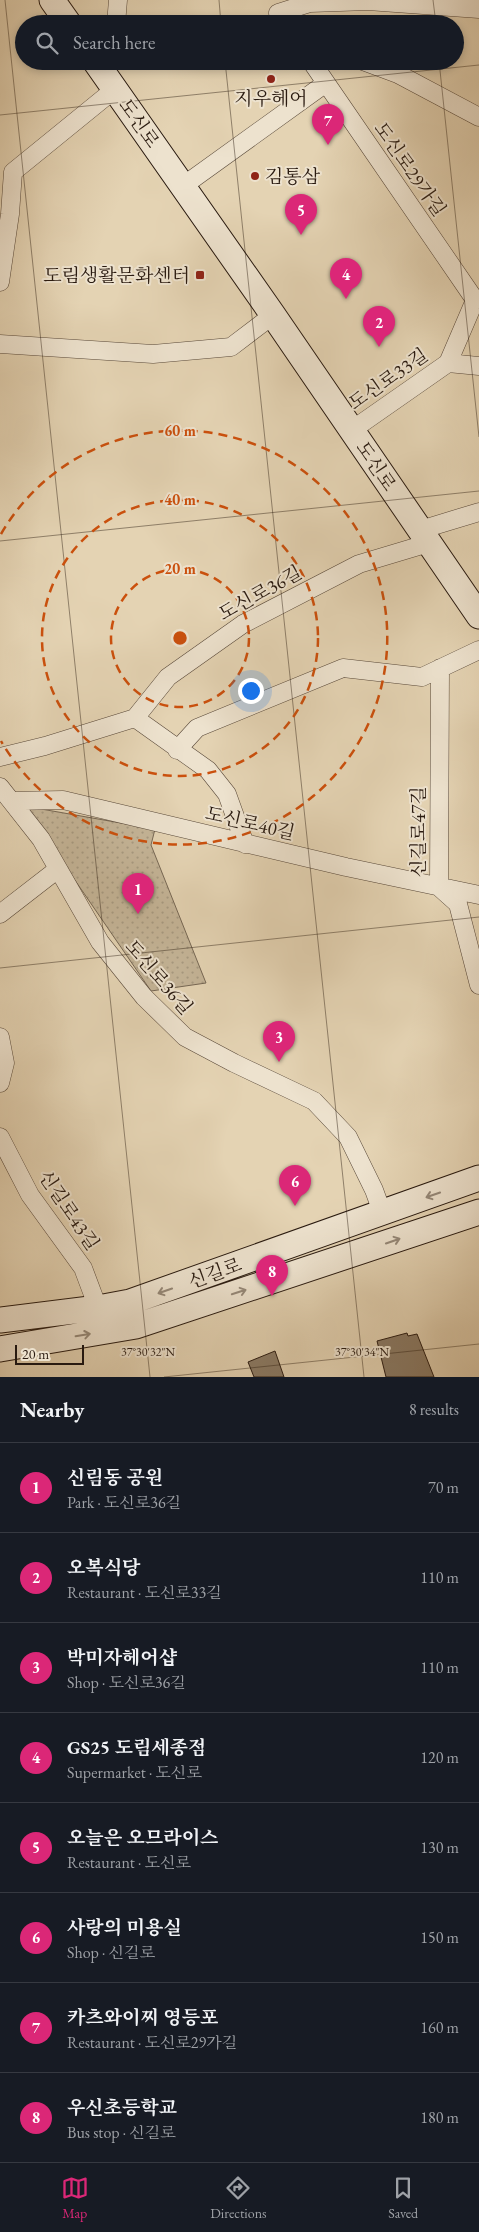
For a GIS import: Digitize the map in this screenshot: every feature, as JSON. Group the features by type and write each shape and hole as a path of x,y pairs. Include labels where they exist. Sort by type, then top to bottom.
{"main road":[{"path":"52,0 63,15"},
{"name":"도신로","path":"101,70 274,315 479,616"},
{"name":"신길로","path":"0,1320 98,1308 130,1302 479,1178"},
{"name":"신길로","path":"0,1348 136,1326 479,1212"}],"street":[{"path":"117,15 118,0"},
{"path":"277,12 310,3 368,1 479,9"},
{"name":"도신로29가길","path":"317,70 477,300"},
{"path":"387,70 479,117"},
{"path":"183,186 326,83"},
{"path":"0,282 10,214 6,169 115,89"},
{"name":"도신로33길","path":"352,430 448,364 477,300"},
{"path":"0,344 154,354 231,347 274,315"},
{"name":"도신로33길","path":"448,364 479,366"},
{"name":"도신로36길","path":"135,718 168,677 243,624 359,564 479,512"},
{"path":"177,750 197,728 343,668 422,677 479,650"},
{"name":"신길로47길","path":"440,668 439,887 458,904 479,985"},
{"path":"0,757 45,746 135,718 177,750 208,770 228,794 245,844"},
{"name":"도신로36길","path":"0,787 42,839 100,942 144,998 185,1037 234,1063 314,1100 348,1137 374,1190 382,1212"},
{"name":"도신로40길","path":"11,801 63,800 245,844 439,887 479,894"},
{"path":"0,914 58,869"},
{"path":"0,1037 5,1063 0,1082"},
{"name":"신길로43길","path":"0,1137 30,1196 83,1268 98,1308"}],"shaded area":[{"path":"24,806 155,829 151,845 206,983 151,991"}],"building":[{"path":"407,1333 408,1336 417,1334 434,1377 386,1377 377,1341"},
{"path":"275,1351 284,1377 254,1377 248,1362"}],"place":[{"name":"지우헤어","path":"271,79"},
{"name":"카츠와이찌 영등포","path":"328,145"},
{"name":"김통삼","path":"255,176"},
{"name":"오늘은 오므라이스","path":"301,235"},
{"name":"도림생활문화센터","path":"200,275"},
{"name":"GS25 도림세종점","path":"346,299"},
{"name":"오복식당","path":"379,347"},
{"name":"신림동 공원","path":"138,914"},
{"name":"박미자헤어샵","path":"279,1062"},
{"name":"사랑의 미용실","path":"295,1206"},
{"name":"우신초등학교","path":"272,1296"}]}
